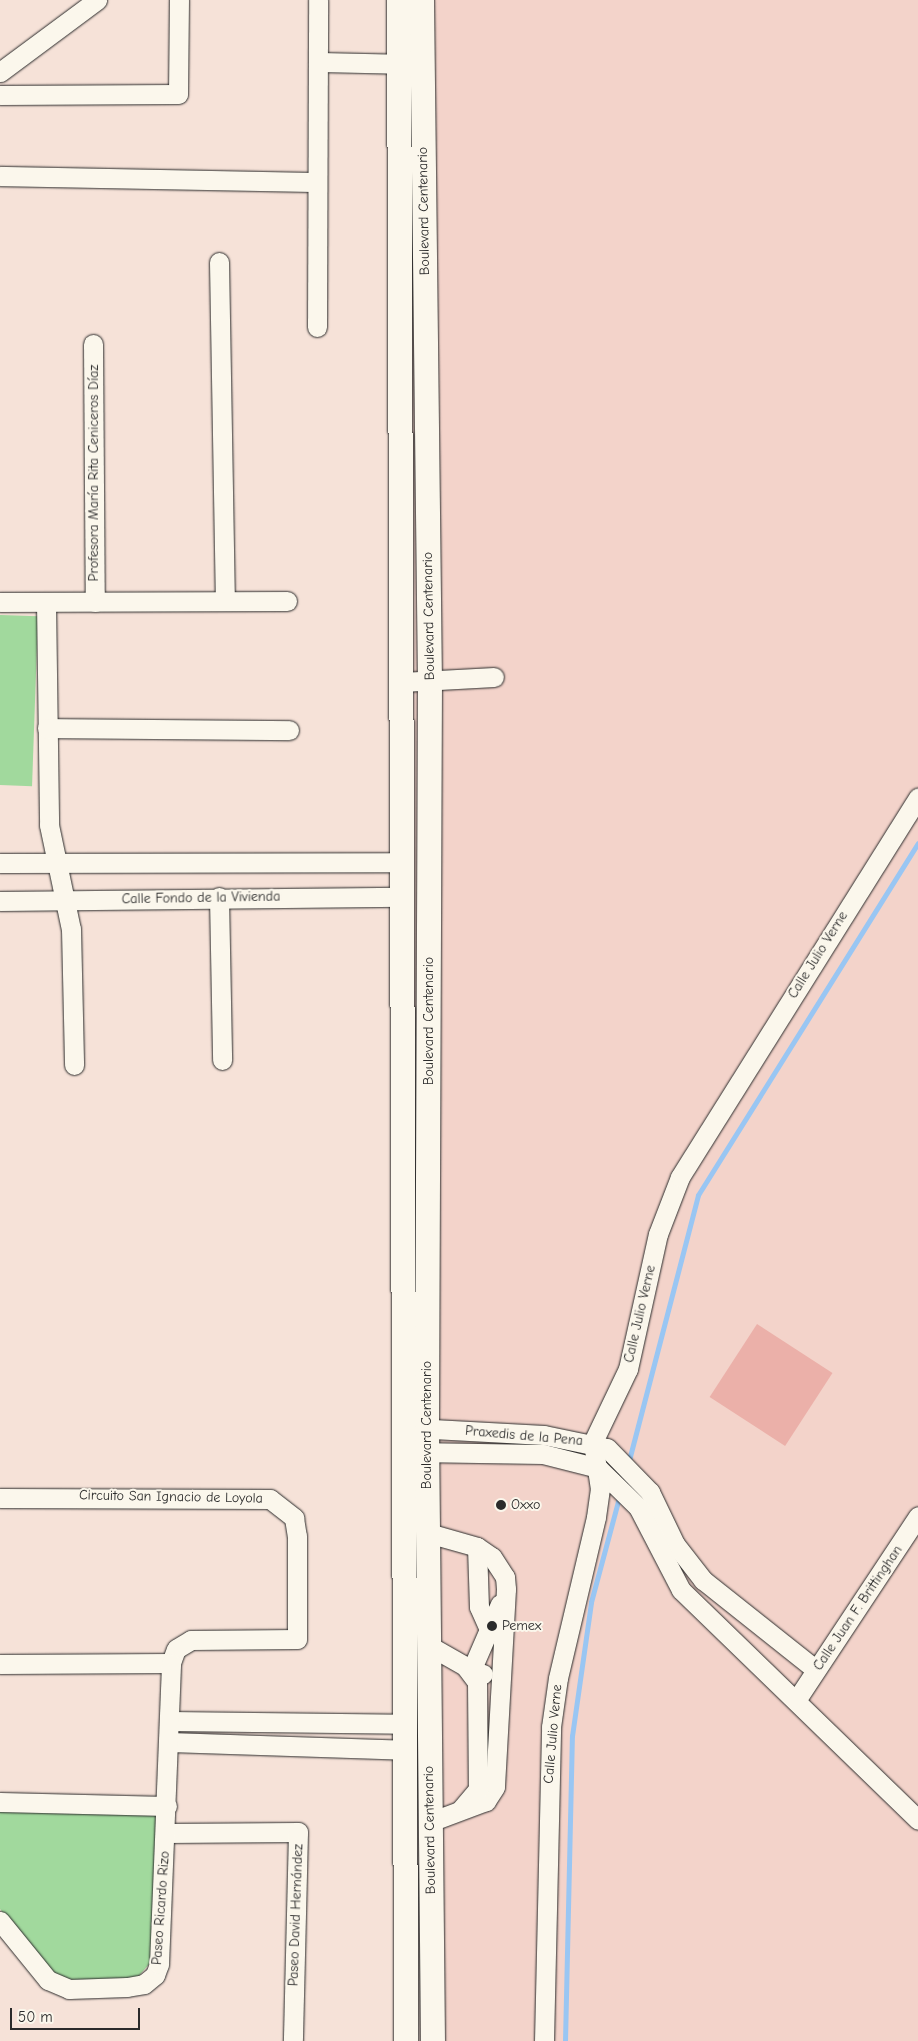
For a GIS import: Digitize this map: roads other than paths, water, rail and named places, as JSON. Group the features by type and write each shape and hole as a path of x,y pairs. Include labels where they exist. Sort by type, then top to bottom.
{"main road":[{"name":"Boulevard Centenario","path":"399,0 411,64 426,376 430,681 430,1075 427,1452 433,2041"},
{"name":"Boulevard Centenario","path":"406,2041 401,1452 403,862 401,376 411,64 422,0"},
{"path":"401,376 426,376"},
{"path":"403,862 416,879 418,976 430,993"},
{"path":"402,1076 430,1075"},
{"path":"403,1724 417,1742 431,1880"},
{"path":"406,1958 415,2041"}],"street":[{"path":"0,72 97,0"},
{"path":"0,95 178,94 179,0"},
{"path":"317,326 318,0"},
{"path":"318,62 411,64"},
{"path":"0,176 317,182"},
{"path":"219,262 225,601"},
{"name":"Profesora María Rita Ceniceros Díaz","path":"93,344 95,602"},
{"path":"0,602 287,601"},
{"path":"46,602 49,825 71,929 74,1065"},
{"path":"402,682 494,677"},
{"path":"47,728 289,730"},
{"name":"Calle Julio Verne","path":"544,2041 551,1727 558,1678 596,1518 604,1473 593,1442 628,1369 658,1234 675,1186 918,797"},
{"path":"0,863 403,862"},
{"path":"219,897 222,1060"},
{"name":"Calle Fondo de la Vivienda","path":"0,901 219,897 403,897"},
{"name":"Praxedis de la Pena","path":"401,1428 593,1442 616,1455 640,1478 675,1544 697,1573 816,1670"},
{"name":"Praxedis de la Pena","path":"401,1452 543,1454 604,1473"},
{"path":"604,1473 638,1508 681,1590 797,1699 918,1820"},
{"name":"Circuito San Ignacio de Loyola","path":"0,1498 270,1498 284,1505 294,1518 297,1536 297,1638 191,1640 176,1649 171,1663"},
{"name":"Calle Juan F. Brittinghan","path":"797,1699 918,1516"},
{"path":"428,1533 477,1548 492,1557 505,1577 506,1589 498,1687 495,1788 486,1801 430,1822"},
{"path":"477,1548 479,1607 489,1629"},
{"path":"471,1671 506,1589"},
{"path":"428,1645 471,1671 486,1675 498,1687"},
{"path":"0,1664 171,1663"},
{"name":"Paseo Ricardo Rizo","path":"0,1921 48,1980 69,1989 144,1984 160,1964 171,1663"},
{"path":"458,1812 478,1789 477,1682 471,1671"},
{"path":"169,1721 403,1724"},
{"path":"169,1742 404,1750"},
{"path":"0,1802 167,1806"},
{"name":"Paseo David Hernández","path":"166,1833 298,1832 292,2041"}],"waterway":[{"path":"628,1464 698,1195 918,843"},
{"path":"565,2041 572,1736 591,1602 620,1494"}],"place":[{"name":"Oxxo","path":"501,1505"},
{"name":"Pemex","path":"492,1626"}]}
